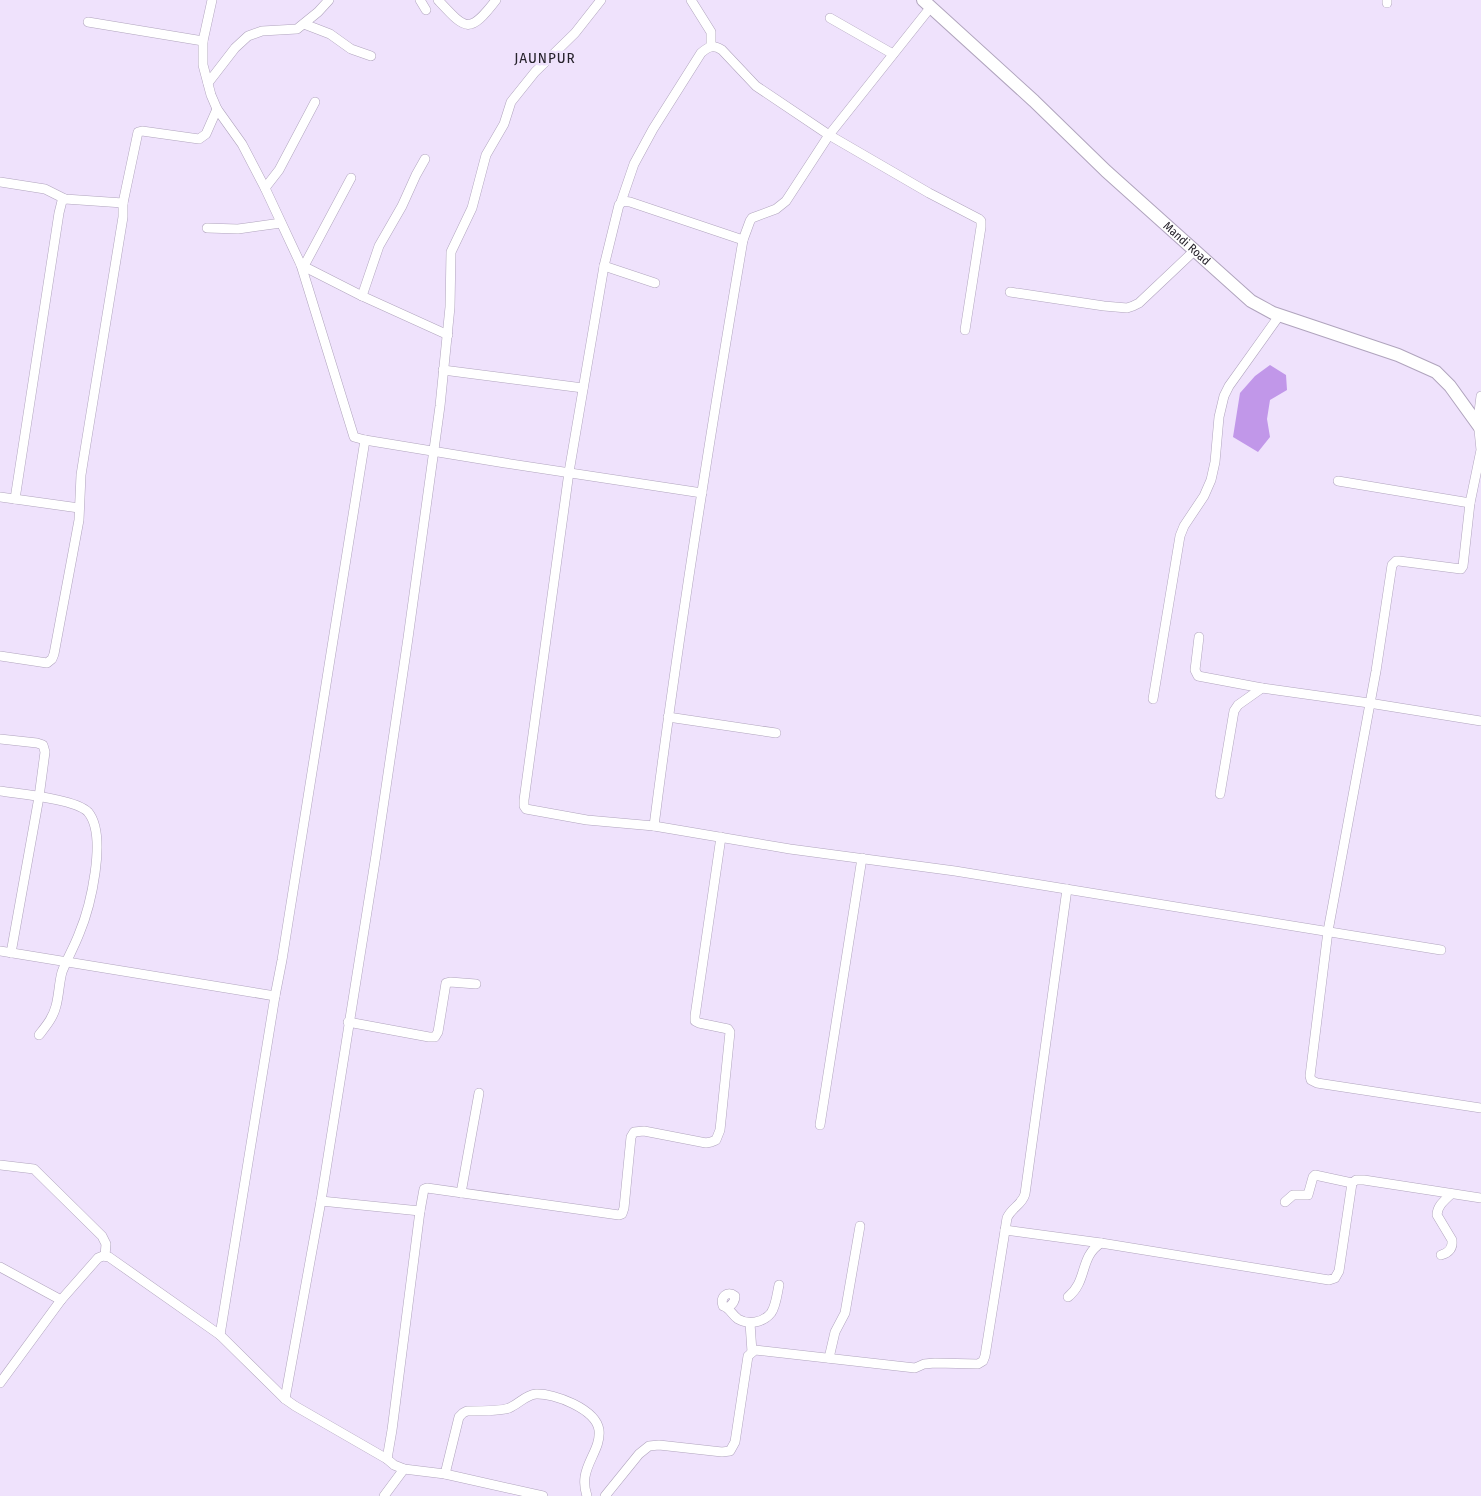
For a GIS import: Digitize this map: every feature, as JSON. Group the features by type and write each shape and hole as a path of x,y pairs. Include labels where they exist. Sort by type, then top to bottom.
{"street":[{"path":"212,0 204,42 203,65 208,83 217,109 242,144 302,265 354,436 365,440 434,452 702,492"},
{"path":"208,83 235,48 248,36 273,29 297,29 318,12 329,0"},
{"path":"420,0 426,10"},
{"path":"438,0 456,19 469,25 479,21 496,0"},
{"path":"285,1399 321,1200 377,846 434,452 448,335 451,295 451,252 472,208 486,155 504,124 512,102 523,86 575,33 601,0"},
{"path":"690,0 711,32 711,46"},
{"path":"654,826 668,717 702,492 743,240 752,218 776,209 786,201 829,135 893,54 927,4"},
{"name":"Mandi Road","path":"927,4 1034,101 1106,171 1251,302 1279,316 1398,355 1436,372 1450,386 1480,428"},
{"path":"830,18 893,54"},
{"path":"88,22 204,42"},
{"path":"304,24 330,34 351,49 371,56"},
{"path":"965,330 981,221 829,135 756,86 722,50 711,46 701,53 653,129 634,164 620,202 604,266 569,472 524,806 526,809 587,820 654,826 1067,889 1441,950"},
{"path":"265,188 279,170 315,102"},
{"path":"0,656 44,663 50,662 52,659 77,532 84,456 123,217 123,203 138,132 199,139 206,134 217,109"},
{"path":"362,296 379,246 402,206 425,159"},
{"path":"302,265 351,178"},
{"path":"0,182 45,189 65,198 123,203"},
{"path":"15,499 58,222 61,206 65,198"},
{"path":"620,202 630,202 743,240"},
{"path":"207,228 243,229 282,223"},
{"path":"1010,292 1127,308 1139,303 1194,251"},
{"path":"302,265 362,296 448,335"},
{"path":"604,266 655,283"},
{"path":"1153,699 1180,536 1184,526 1204,496 1210,480 1215,462 1220,408 1229,386 1279,316"},
{"path":"444,370 583,388"},
{"path":"1481,396 1478,416 1481,450 1470,503 1462,568 1399,561 1393,564 1376,671 1328,931 1310,1076 1317,1083 1481,1108"},
{"path":"220,1335 365,440"},
{"path":"1338,481 1470,503"},
{"path":"0,497 80,508"},
{"path":"1199,637 1195,670 1197,675 1207,679 1481,721"},
{"path":"1220,794 1234,710 1262,688"},
{"path":"668,717 776,733"},
{"path":"0,739 37,743 43,745 46,752 11,953"},
{"path":"0,791 76,805 88,813 93,821 96,833 96,858 87,912 62,973 54,1012 50,1021 39,1035"},
{"path":"387,1458 394,1421 423,1191 426,1189 461,1193 621,1215 624,1208 631,1137 634,1132 644,1131 706,1143 716,1140 720,1130 730,1032 728,1029 699,1023 695,1021 695,1016 720,837"},
{"path":"820,1125 862,858"},
{"path":"605,1496 639,1454 649,1446 659,1445 722,1452 732,1449 735,1442 748,1356 759,1349 915,1368 931,1363 978,1364 981,1362 985,1356 1008,1215 1022,1201 1025,1194 1067,889"},
{"path":"0,951 275,996"},
{"path":"348,1022 435,1037 438,1032 446,983 476,984"},
{"path":"461,1193 479,1093"},
{"path":"0,1165 34,1169 102,1236 106,1244 105,1256"},
{"path":"1285,1202 1293,1195 1308,1195 1314,1176 1352,1183 1356,1180 1364,1180 1481,1198"},
{"path":"1005,1230 1101,1242 1333,1280 1339,1271 1352,1183"},
{"path":"1441,1255 1450,1250 1452,1240 1436,1211 1451,1194"},
{"path":"321,1200 420,1211"},
{"path":"829,1358 835,1332 845,1313 860,1226"},
{"path":"1068,1297 1078,1287 1092,1250 1101,1242"},
{"path":"0,1384 61,1300 98,1258 105,1256 220,1335 285,1399 387,1458 394,1465 404,1469 445,1474 543,1496"},
{"path":"0,1267 61,1300"},
{"path":"728,1308 736,1318 750,1322 762,1320 774,1308 779,1285"},
{"path":"750,1322 752,1352"},
{"path":"445,1474 459,1417 463,1413 467,1411 508,1408 530,1396 542,1394 572,1403 593,1417 597,1422 599,1430 597,1444 585,1476 584,1485 587,1496"},
{"path":"384,1496 404,1469"}],"shaded area":[{"path":"1270,365 1286,375 1287,390 1270,400 1267,419 1270,437 1258,452 1233,437 1240,393 1255,376"}],"district":[{"name":"JAUNPUR","path":"545,58"}]}
